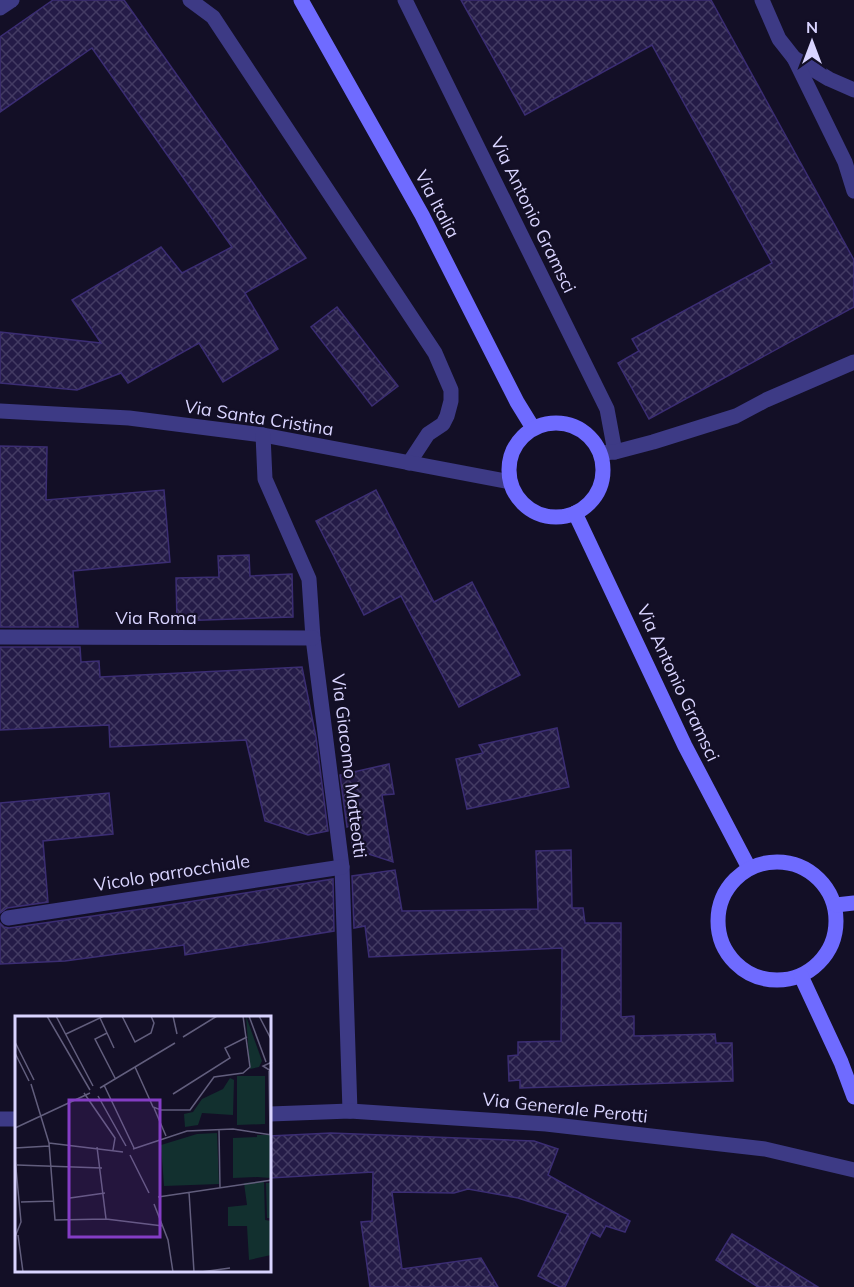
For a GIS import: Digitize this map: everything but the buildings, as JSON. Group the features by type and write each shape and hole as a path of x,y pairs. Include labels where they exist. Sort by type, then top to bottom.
{"street":[{"path":"0,8 12,0"},
{"path":"190,0 213,17 435,353 451,390 451,401 443,424 428,434 408,463"},
{"name":"Via Italia","path":"301,0 422,215 533,429"},
{"name":"Via Antonio Gramsci","path":"405,0 607,409 607,452"},
{"path":"762,0 779,39 794,58 845,162 854,191"},
{"path":"794,58 854,90"},
{"path":"607,452 652,442 736,416 766,400 854,362"},
{"name":"Via Santa Cristina","path":"0,411 129,418 263,435 510,482"},
{"path":"559,423 572,426 584,432 607,452 602,464 599,488 593,498 575,513 552,517 541,515 530,510 514,493 508,470 510,457 523,435 533,429 546,424 559,423"},
{"name":"Via Giacomo Matteotti","path":"263,435 265,479 309,579 313,638 342,867 350,1111"},
{"name":"Via Antonio Gramsci","path":"575,513 685,746 749,868"},
{"name":"Via Roma","path":"0,637 313,638"},
{"path":"774,861 801,866 823,882 836,905 837,926 832,947 819,964 801,976 782,981 762,978 743,970 729,956 720,938 717,918 722,898 733,881 749,868 774,861"},
{"name":"Vicolo parrocchiale","path":"8,918 342,867"},
{"path":"836,905 854,903"},
{"path":"801,976 841,1062 854,1097"},
{"name":"Via Generale Perotti","path":"272,1114 350,1111 546,1124 765,1149 854,1170"}]}
